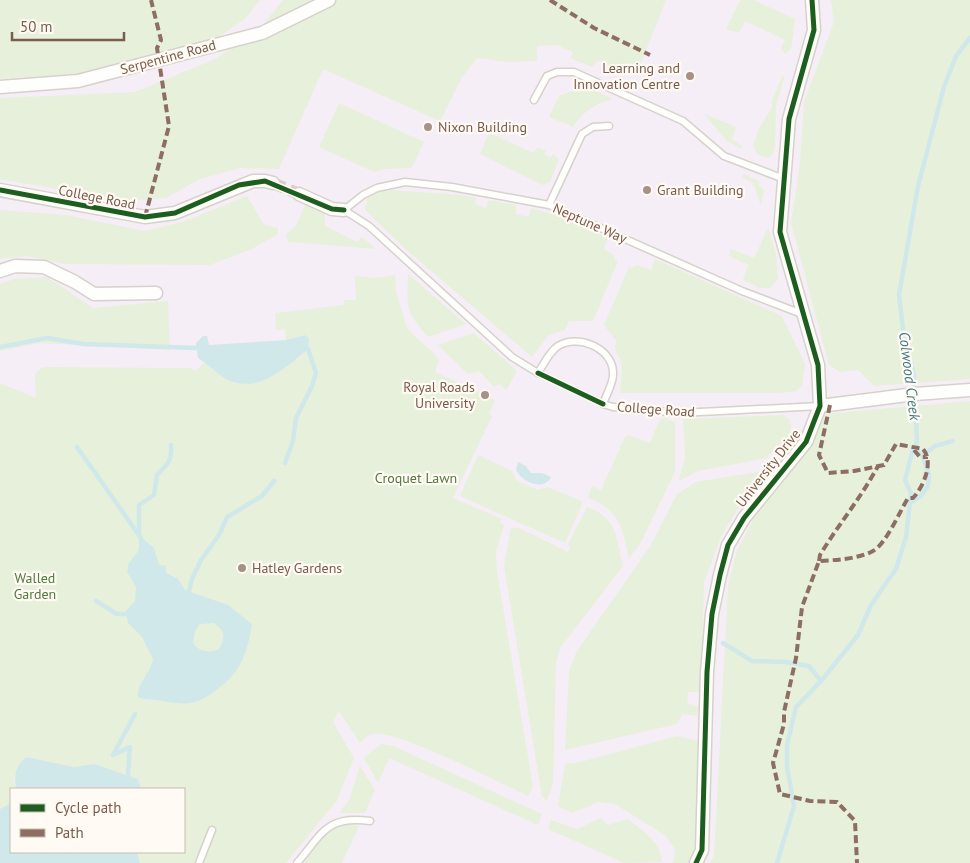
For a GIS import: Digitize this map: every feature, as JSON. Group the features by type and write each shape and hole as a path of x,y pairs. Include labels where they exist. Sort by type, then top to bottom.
{"street":[{"name":"Serpentine Road","path":"0,87 78,81 262,33 329,0"},
{"name":"University Drive","path":"696,863 702,850 707,672 712,614 728,545 744,518 806,442 820,406 818,365 780,232 789,120 814,30 812,0"},
{"name":"College Road","path":"0,190 120,214 146,217 175,213 253,181 265,180 273,183"},
{"name":"College Road","path":"299,194 332,209 344,210"},
{"path":"0,271 15,266 44,267 75,282 94,294 156,293"},
{"name":"College Road","path":"820,406 915,394 970,390"}],"lane":[{"path":"534,100 547,76 556,72 574,72 683,121 724,156 785,180"},
{"path":"549,205 582,134 593,127 609,126"},
{"name":"Neptune Way","path":"344,210 363,195 377,188 405,182 452,187 549,205 742,290 802,314"},
{"name":"College Road","path":"344,210 369,226 512,357 538,374 552,351 565,342 582,341 598,348 610,361 613,375 603,404 613,407 680,413 820,406"},
{"path":"297,863 321,831 336,823 352,819 370,821"},
{"path":"199,863 212,830"}],"shaded area":[{"name":"Royal Roads University","path":"0,0 970,0 970,863 0,863"}],"green space":[{"path":"0,0 260,0 245,19 211,42 120,71 0,79"},
{"path":"283,0 666,0 636,75 623,70 620,72 598,60 592,67 570,58 573,52 557,45 537,46 537,61 507,62 477,58 462,77 440,121 323,69 279,169 240,168 200,179 166,198 126,201 0,179 0,98 135,92 215,59 263,25"},
{"path":"740,0 754,0 795,19 791,49 785,54 781,48 785,40 745,21 739,33 726,29"},
{"path":"831,0 970,0 970,379 874,386 858,370 840,372 829,365 791,223 800,163 804,102 834,22"},
{"path":"783,75 784,78 776,106 775,148 772,156 768,158 757,154 753,145 759,128 773,106 771,103"},
{"path":"585,86 613,99 590,109 573,127 549,117 559,96"},
{"path":"339,103 424,142 412,168 385,169 374,172 319,147"},
{"path":"703,113 736,127 732,139 741,145 741,149 726,140"},
{"path":"489,133 534,153 537,147 546,151 544,154 550,158 553,154 559,159 550,182 542,185 480,154"},
{"path":"744,174 759,181 759,186 764,190 761,206 753,183 742,178"},
{"path":"391,190 462,195 476,198 475,204 486,208 489,200 516,205 516,214 529,217 531,208 559,216 608,238 604,249 614,255 614,259 618,261 593,321 569,321 565,330 549,335 532,357 402,246 365,210 367,199 375,193"},
{"path":"247,196 264,225 278,228 278,234 252,249 210,265 65,264 27,256 0,259 0,210 65,215 145,231 185,221"},
{"path":"306,203 325,214 325,226 357,242 362,237 376,249 288,242 286,234 296,226"},
{"path":"768,228 776,254 778,279 770,288 760,288 743,280 748,265 729,256 731,249 754,258"},
{"path":"655,259 782,316 805,364 802,386 796,391 778,393 620,393 621,366 615,350 616,341 604,325 629,267 632,268 637,265 651,270"},
{"path":"408,274 466,324 428,337 415,321 409,308 407,294"},
{"name":"Hatley Gardens","path":"395,275 396,292 407,328 438,358 435,372 495,400 489,414 492,416 453,498 502,519 500,522 504,525 496,552 497,571 533,787 528,796 448,758 402,739 384,734 372,734 360,743 339,711 333,722 354,758 337,800 286,863 140,863 137,853 185,853 185,788 141,788 138,779 94,764 74,767 26,757 14,777 16,788 10,788 10,804 0,809 0,383 36,398 35,373 43,367 190,368 196,371 204,362 224,378 305,335 286,340 285,329 276,330 275,313 344,305 344,300 356,300 355,276 374,278"},
{"path":"47,277 93,308 168,301 170,350 40,343 0,351 0,284 14,279"},
{"path":"474,333 517,371 506,391 500,384 494,387 479,371 468,374 438,345"},
{"path":"970,401 970,863 710,863 714,856 728,586 737,551 756,514 805,453 824,414"},
{"path":"784,415 789,419 791,426 789,436 766,458 698,471 678,481 685,458 683,419"},
{"path":"664,418 675,422 675,472 640,544 629,558 618,521 607,508 588,498 592,486 601,490 625,437 629,435 650,443 659,421"},
{"path":"478,455 512,471 516,480 538,490 548,487 583,502 565,543 460,496"},
{"path":"770,466 744,498 721,537 704,582 701,692 688,692 687,703 699,707 697,716 682,714 677,724 565,750 569,670 577,651 651,545 677,494 696,482 758,472"},
{"path":"587,507 605,517 610,523 617,538 623,566 560,648 556,663 553,784 547,801 542,797 504,566 511,527 515,529 517,527 568,552 570,548 568,544"},
{"path":"677,736 698,741 696,843 688,863 673,863 675,850 666,836 615,804 599,802 572,813 558,806 565,764 580,762"},
{"path":"381,744 393,746 542,814 538,825 389,758 378,783 364,758"},
{"path":"360,766 375,790 365,813 339,813 349,800"},
{"path":"601,818 608,825 628,819 655,843 662,862 624,863 548,829 551,820 577,829"},
{"path":"347,823 359,826 342,863 304,863 327,832"}],"water":[{"path":"305,335 309,339 308,349 280,371 260,382 249,384 226,379 198,358 196,343 203,336 207,336 209,345 286,340"},
{"path":"518,462 526,466 531,473 542,473 551,477 543,484 533,484 523,478 516,470"},
{"path":"139,538 142,538 154,548 159,565 166,566 166,573 178,579 185,590 228,605 252,624 244,657 236,671 224,684 207,697 193,702 178,703 138,697 139,688 150,669 153,659 142,637 128,623 126,611 135,601 136,587 127,572 129,563 139,550","holes":["214,623 223,634 223,641 219,649 205,651 193,643 195,631 200,624"]},
{"path":"26,757 74,767 94,764 138,779 141,788 16,788 16,772"},
{"path":"10,804 10,853 137,853 140,863 0,863 0,809"}],"waterway":[{"name":"Colwood Creek","path":"777,863 794,806 787,767 787,745 796,707 821,681 858,635 871,605 896,569 906,537 911,493 905,480 913,449 917,443 914,375 903,329 899,295 918,186 944,87 956,56 970,38"},
{"path":"0,347 47,338 83,344 197,348"},
{"path":"285,463 293,441 296,418 312,386 316,373 308,349"},
{"path":"922,456 935,446 953,441"},
{"path":"139,533 139,505 154,495 157,475 170,460 171,445"},
{"path":"77,447 141,538"},
{"path":"910,503 921,496 928,486 929,475 923,457 914,447"},
{"path":"189,591 192,579 201,560 219,535 227,517 262,496 274,481"},
{"path":"96,601 117,614 127,614"},
{"path":"723,643 752,661 786,662 809,666 821,681"},
{"path":"128,775 130,747 113,755 135,714"}],"tunnel":[{"path":"273,183 299,194"}],"marked path":[{"path":"145,217 169,126 157,48 161,40 151,0"},
{"path":"550,0 594,28 650,55"},
{"path":"830,405 819,455 828,473 854,471 884,465 896,444 923,449 928,460 928,467 921,487 913,498 908,498 888,535 878,547 867,554 840,560 819,561 802,607 796,658 784,712 784,724 773,763 780,794 810,801 837,802 855,821 857,863"},
{"path":"914,450 920,457 928,457"},
{"path":"819,561 820,555 878,466"}],"cycle path":[{"path":"696,863 702,850 707,672 712,614 728,545 744,518 806,442 820,406 818,365 780,232 789,119 814,30 812,0"},
{"path":"0,190 145,217 175,213 239,185 265,181 332,209 344,210"},
{"path":"538,373 603,404"}],"place":[{"name":"Learning and Innovation Centre","path":"690,76"},
{"name":"Nixon Building","path":"428,127"},
{"name":"Grant Building","path":"647,190"},
{"name":"Royal Roads University","path":"485,395"},
{"name":"Hatley Gardens","path":"242,568"}],"park label":[{"name":"Croquet Lawn","path":"416,478"},
{"name":"Walled Garden","path":"35,586"}]}
